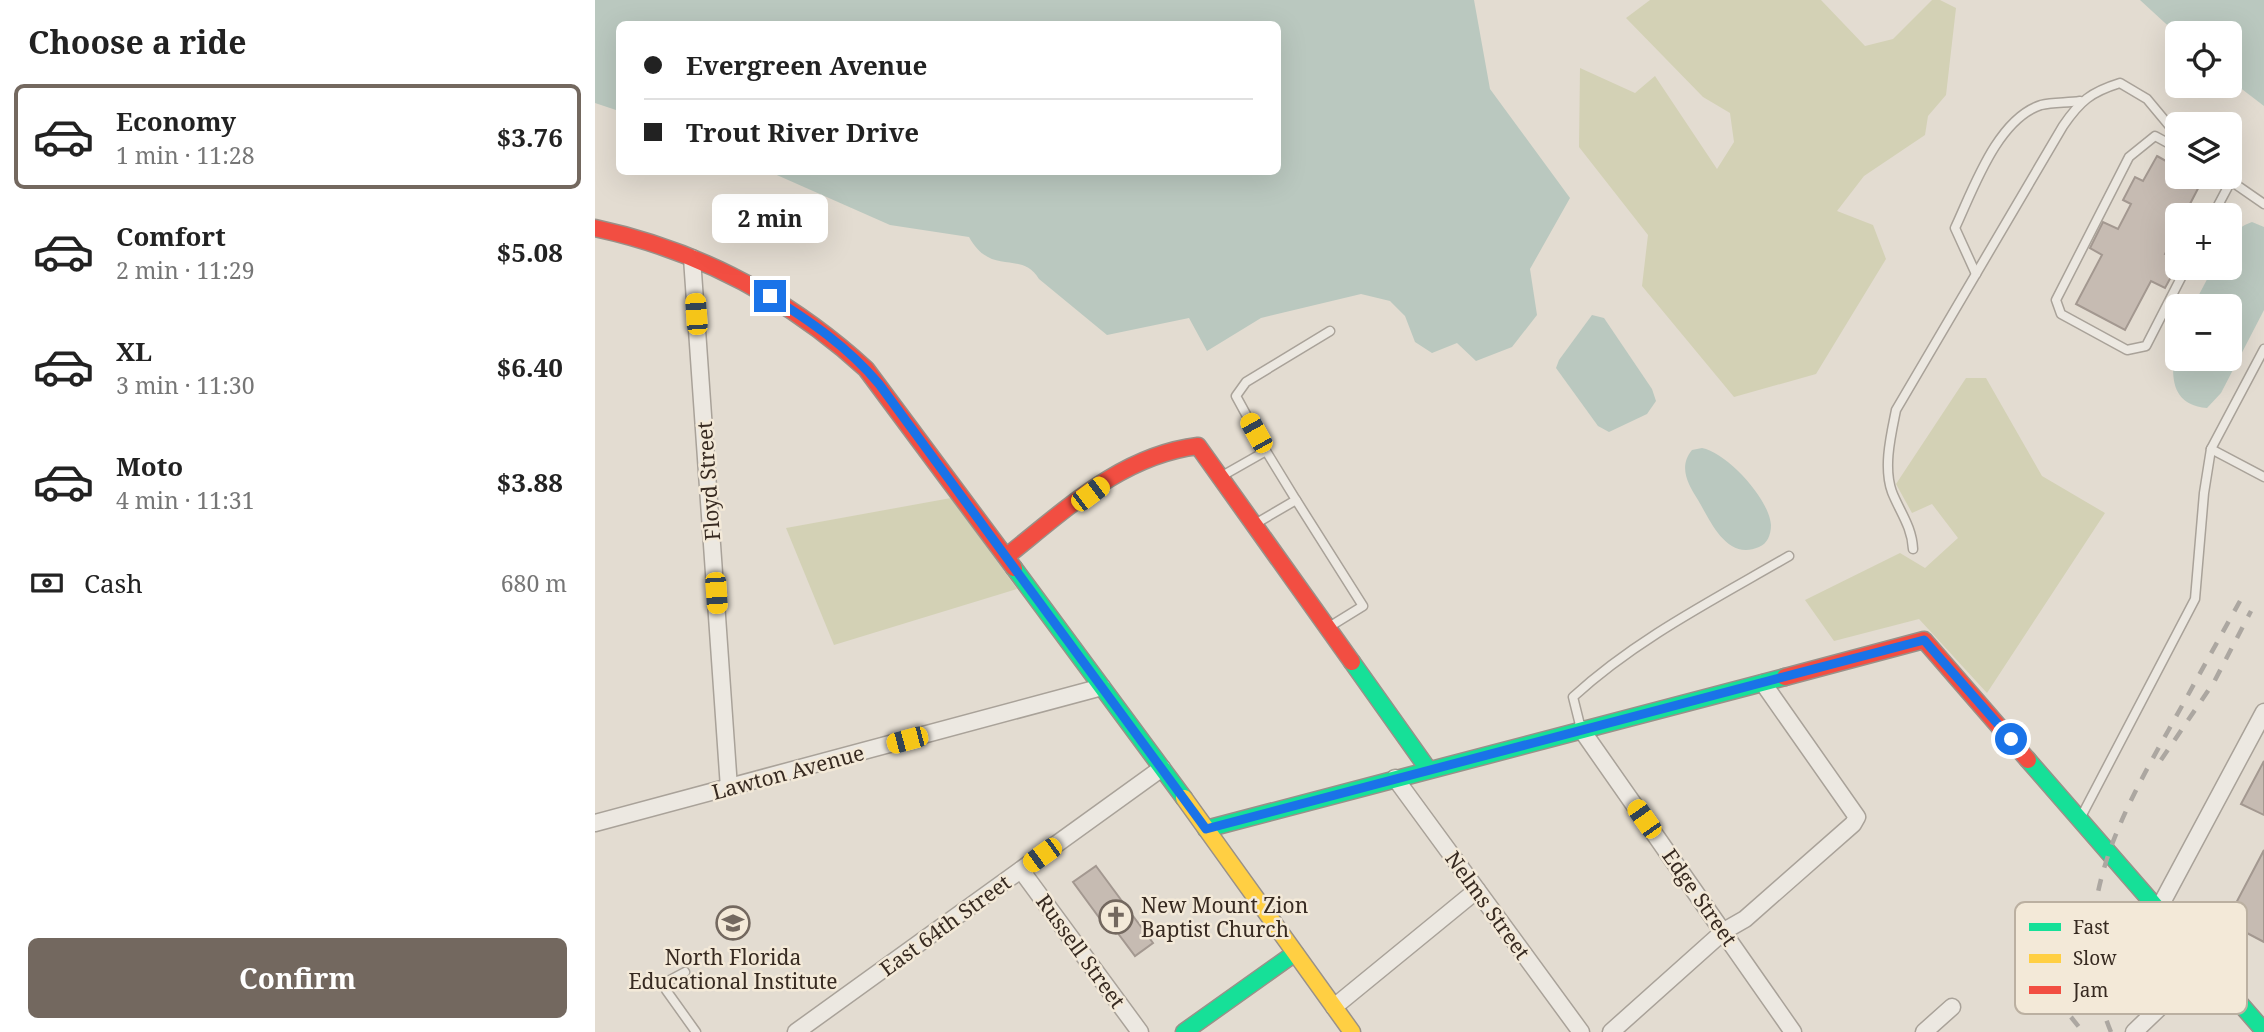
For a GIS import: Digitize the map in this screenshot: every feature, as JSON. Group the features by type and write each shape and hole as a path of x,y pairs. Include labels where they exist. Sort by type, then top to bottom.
{"street":[{"path":"595,228 636,238 692,258 770,296 810,322 866,369 1007,556 1352,1032"},
{"name":"Floyd Street","path":"692,258 729,788"},
{"path":"1007,556 1131,463 1187,446 1198,446 1222,476 1428,769"},
{"path":"1206,829 1924,640 2151,902"},
{"path":"1611,1032 1724,931 1745,919 1857,817 1763,683"},
{"name":"Lawton Avenue","path":"595,823 1102,687"},
{"path":"2162,902 2264,712"},
{"name":"Edge Street","path":"1581,729 1793,1032"},
{"name":"East 64th Street","path":"796,1032 1162,768"},
{"name":"Nelms Street","path":"1395,778 1581,1032"},
{"name":"Russell Street","path":"1021,870 1140,1032"},
{"path":"1334,1007 1476,890"},
{"path":"1184,1032 1295,953"},
{"path":"1924,1032 1952,1007"},
{"path":"2247,1011 2264,1031"},
{"path":"2134,1032 2153,1014"}],"lane":[{"path":"1913,549 1913,535 1891,489 1888,446 1896,410 2080,101 2095,91 2120,83 2147,99 2165,121"},
{"path":"1976,275 1955,228 1990,154 2020,118 2041,105 2080,101"},
{"path":"2165,141 2155,136 2129,157 2056,300 2061,314 2127,350 2146,346 2180,280"},
{"path":"2242,189 2264,204"},
{"path":"1328,628 1363,606 1266,451 1236,397 1246,382 1330,331"},
{"path":"2080,818 2195,599 2204,493 2211,449 2264,349"},
{"path":"2211,449 2264,477"},
{"path":"1222,476 1266,451"},
{"path":"1252,520 1296,500"},
{"path":"1581,729 1573,697 1590,681 1644,643 1789,556"},
{"path":"685,972 669,981 666,990 696,1032"}],"shaded area":[{"path":"595,0 1474,0 1490,89 1570,198 1530,269 1537,315 1512,347 1476,361 1457,343 1432,353 1415,342 1405,316 1390,301 1361,294 1261,318 1207,351 1189,318 1107,335 1039,279 1032,270 987,257 969,237 890,225 777,175 1281,175 1281,21 616,21 616,110 595,103"},
{"path":"1650,0 1821,0 1865,46 1893,39 1932,0 1940,0 1956,8 1946,95 1928,116 1925,135 1864,176 1837,211 1873,225 1886,259 1816,374 1734,397 1642,286 1648,235 1579,147 1580,68 1635,93 1655,76 1717,169 1734,142 1730,113 1703,97 1626,18"},
{"path":"2140,0 2264,0 2264,106 2242,89 2242,21 2165,23"},
{"path":"2252,222 2264,227 2264,310 2242,352 2242,294 2199,294 2207,280 2242,280 2244,226"},
{"path":"1592,315 1604,318 1652,389 1656,401 1647,414 1609,432 1598,426 1556,368"},
{"path":"2173,371 2232,371 2221,393 2207,408 2185,400 2175,385"},
{"path":"1966,378 1986,378 2042,476 2105,513 1987,693 1919,619 1834,641 1805,600 1900,553 1925,568 1958,538 1932,504 1912,513 1896,484"},
{"path":"1702,448 1723,458 1734,467 1763,502 1771,525 1768,539 1762,546 1748,550 1738,549 1721,537 1709,519 1691,488 1685,469 1692,450"},
{"path":"951,498 1017,589 834,645 786,528"}],"building":[{"path":"2157,156 2165,160 2165,189 2198,189 2191,203 2165,203 2165,280 2169,280 2165,288 2151,281 2125,330 2076,304 2102,255 2090,248 2103,222 2118,229 2131,204 2123,200 2135,177 2143,181"},
{"path":"2264,761 2264,815 2241,804"},
{"path":"2264,850 2264,942 2247,933 2247,902 2237,902"},
{"name":"New Mount Zion Baptist Church","path":"1096,866 1153,943 1135,956 1111,924 1106,927 1073,882"}],"railway":[{"path":"2097,902 2114,839 2130,803 2240,601"},
{"path":"2161,760 2214,682 2251,611"},
{"path":"2105,1014 2111,1032"},
{"path":"2071,1017 2083,1032"}],"traffic: fast":[{"path":"1014,568 1184,798"},
{"path":"1352,662 1428,769"},
{"path":"1206,829 1785,677"},
{"path":"2028,760 2152,902"},
{"path":"1184,1032 1295,953"},
{"path":"2247,1011 2264,1031"}],"traffic: slow":[{"path":"1184,798 1352,1032"}],"traffic: jam":[{"path":"595,228 670,249 740,280 773,299 836,343 866,369 1014,568"},
{"path":"1007,556 1073,503 1119,473 1170,451 1198,446 1352,662"},
{"path":"1785,677 1924,640 2028,760"}],"place":[{"name":"New Mount Zion Baptist Church","path":"1116,917"},
{"name":"North Florida Educational Institute","path":"733,923"}],"route":[{"path":"770,296 823,331 850,353 879,384 1206,829 1924,640 2011,739"}]}
